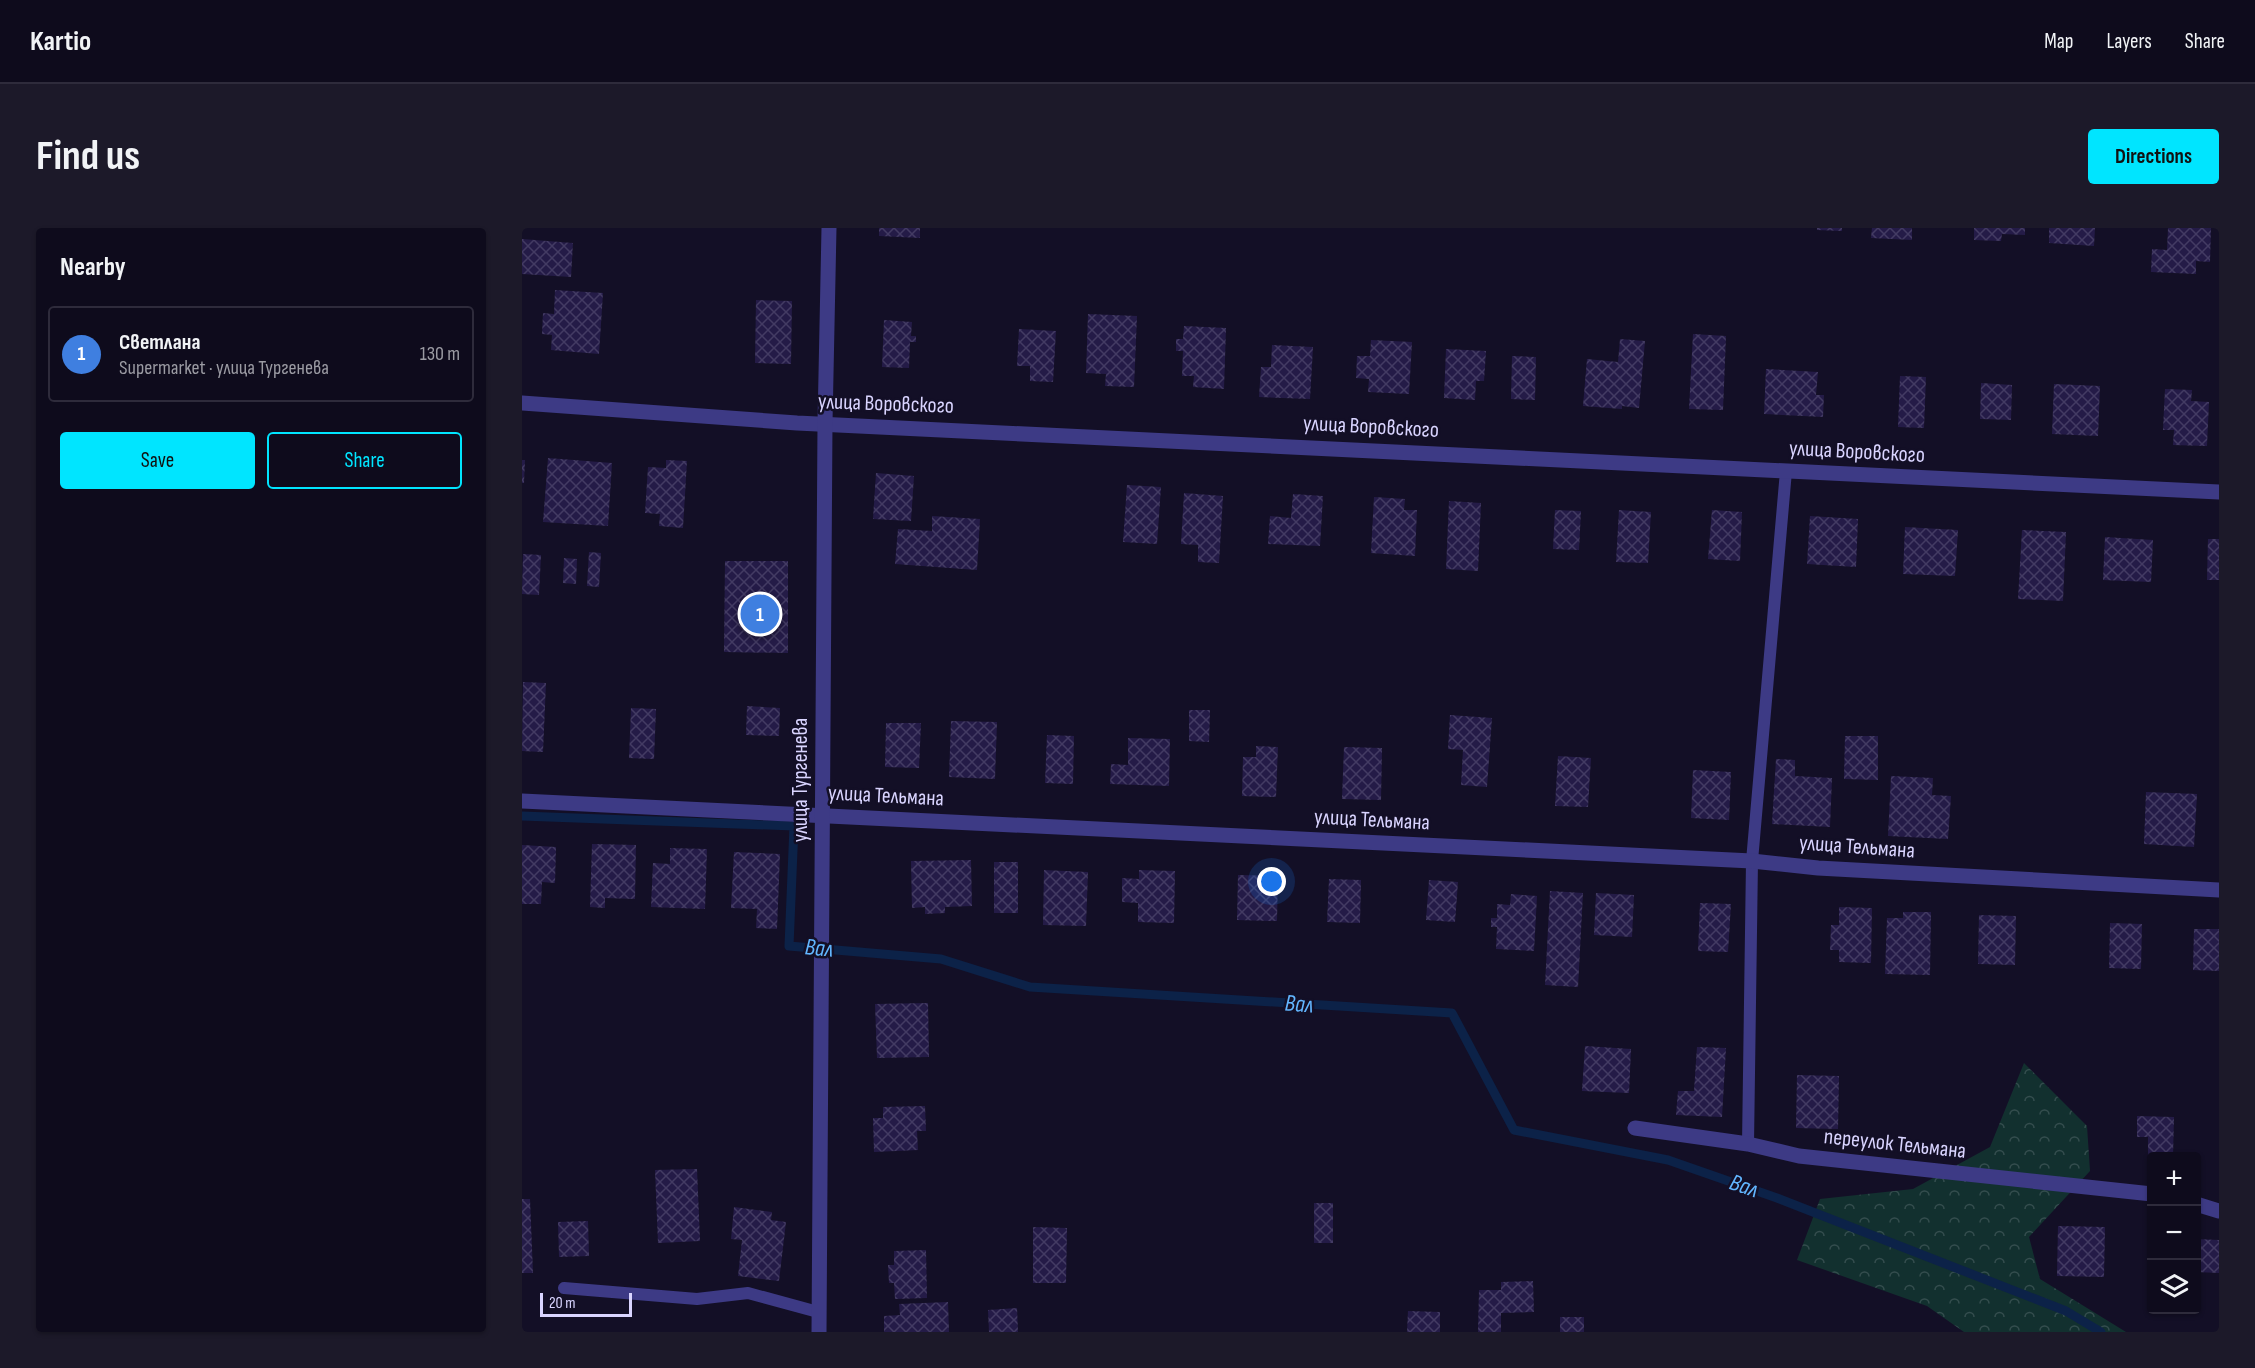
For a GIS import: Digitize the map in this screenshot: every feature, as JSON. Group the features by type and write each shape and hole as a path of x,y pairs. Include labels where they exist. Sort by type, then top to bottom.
{"street":[{"name":"улица Тургенева","path":"819,1332 825,423 829,228"},
{"name":"улица Воровского","path":"522,403 797,423 2219,492"},
{"name":"улица Тельмана","path":"522,801 1752,861 1818,868 2219,890"},
{"name":"переулок Тельмана","path":"1635,1128 1748,1144 1799,1156 2147,1194"},
{"path":"2201,1206 2219,1211"}],"lane":[{"path":"1748,1144 1752,861 1786,471"},
{"path":"564,1288 697,1299 748,1293 818,1312"}],"green space":[{"path":"2024,1063 2087,1126 2090,1171 2029,1237 2040,1279 2126,1332 1964,1332 1927,1306 1797,1260 1820,1199 1913,1189 1990,1147"}],"building":[{"path":"879,228 920,228 920,238 879,236"},
{"path":"1817,228 1842,228 1842,231 1817,230"},
{"path":"1872,228 1912,228 1912,240 1871,238"},
{"path":"1974,228 2025,228 2025,235 2002,234 2001,241 1974,240"},
{"path":"2049,228 2095,228 2094,246 2049,243"},
{"path":"2168,228 2211,228 2210,262 2196,261 2196,274 2151,272 2152,249 2167,250"},
{"path":"522,239 573,243 571,277 522,274"},
{"path":"555,290 603,293 599,354 551,350 552,335 542,334 543,313 554,314"},
{"path":"756,300 792,301 791,364 755,363"},
{"path":"1088,314 1137,316 1134,387 1105,386 1106,374 1086,373"},
{"path":"884,320 912,322 911,336 916,336 916,342 910,342 909,368 882,367"},
{"path":"1184,326 1226,328 1224,389 1193,387 1194,376 1182,376 1183,351 1176,351 1176,339 1183,339"},
{"path":"1019,329 1056,331 1053,382 1030,381 1030,366 1017,366"},
{"path":"1693,334 1726,336 1723,410 1689,409"},
{"path":"1620,339 1645,341 1639,408 1583,406 1587,359 1618,362"},
{"path":"1371,340 1412,342 1409,394 1368,392 1369,379 1356,378 1357,356 1370,356"},
{"path":"1272,345 1313,347 1310,399 1259,397 1261,367 1271,367"},
{"path":"1446,349 1486,351 1484,381 1476,381 1475,400 1444,398"},
{"path":"1512,356 1536,357 1535,400 1511,399"},
{"path":"1766,369 1818,372 1816,395 1824,395 1823,417 1764,414"},
{"path":"1900,376 1926,377 1924,428 1898,427"},
{"path":"1981,383 2012,385 2011,420 1980,419"},
{"path":"2054,384 2100,386 2098,436 2052,434"},
{"path":"2165,389 2192,390 2191,401 2209,402 2207,446 2173,445 2174,430 2163,430"},
{"path":"548,458 612,463 608,526 543,522"},
{"path":"522,460 525,460 524,483 522,483"},
{"path":"666,460 687,461 683,528 659,526 660,514 645,513 648,467 666,468"},
{"path":"876,473 914,476 911,521 873,519"},
{"path":"1127,485 1161,487 1157,544 1123,542"},
{"path":"1184,493 1223,496 1219,563 1198,562 1198,545 1181,544"},
{"path":"1293,494 1323,496 1320,546 1268,544 1270,516 1291,518"},
{"path":"1374,497 1405,499 1404,510 1417,510 1415,556 1371,553"},
{"path":"1449,501 1481,503 1478,571 1446,569"},
{"path":"1555,510 1581,511 1579,550 1553,549"},
{"path":"1619,510 1651,512 1648,563 1616,562"},
{"path":"1712,510 1742,512 1740,561 1708,559"},
{"path":"932,516 980,519 977,570 895,564 898,529 932,531"},
{"path":"1810,516 1858,519 1856,567 1807,564"},
{"path":"1905,527 1958,530 1955,576 1903,574"},
{"path":"2022,530 2066,532 2063,601 2018,599"},
{"path":"2105,537 2153,540 2151,582 2103,580"},
{"path":"2208,539 2219,539 2219,580 2207,580"},
{"path":"589,552 601,553 599,587 587,586"},
{"path":"523,554 541,555 539,595 522,594"},
{"path":"564,558 577,559 576,584 563,583"},
{"path":"725,561 788,561 788,653 724,652"},
{"path":"523,682 546,683 543,752 522,751"},
{"path":"747,706 780,708 779,736 746,735"},
{"path":"631,708 656,709 654,759 629,758"},
{"path":"1189,710 1210,710 1209,742 1189,741"},
{"path":"1450,715 1492,718 1487,787 1461,785 1463,750 1448,749"},
{"path":"951,721 997,722 995,779 949,777"},
{"path":"886,723 921,723 919,768 885,767"},
{"path":"1047,735 1074,736 1073,784 1045,783"},
{"path":"1845,736 1878,736 1878,780 1844,779"},
{"path":"1128,738 1170,739 1169,786 1110,784 1111,764 1128,765"},
{"path":"1256,746 1278,747 1276,797 1242,796 1243,757 1256,757"},
{"path":"1344,747 1382,748 1381,800 1342,799"},
{"path":"1558,756 1591,758 1588,807 1555,806"},
{"path":"1776,759 1795,760 1795,776 1832,778 1830,827 1772,824"},
{"path":"1693,770 1731,772 1729,820 1691,818"},
{"path":"1891,776 1933,778 1932,795 1951,796 1948,839 1888,836"},
{"path":"2146,792 2197,794 2194,847 2144,844"},
{"path":"592,844 636,845 635,899 605,898 605,908 590,907"},
{"path":"522,845 556,847 555,883 542,882 541,904 522,904"},
{"path":"670,848 707,849 705,909 651,907 653,863 670,864"},
{"path":"734,852 780,854 777,929 756,928 757,909 731,908"},
{"path":"971,860 972,906 945,907 945,913 925,914 925,907 912,908 911,861"},
{"path":"994,862 1018,862 1018,913 994,913"},
{"path":"1044,870 1088,872 1086,926 1043,925"},
{"path":"1139,870 1175,871 1174,923 1138,922 1138,903 1122,902 1122,878 1139,879"},
{"path":"1238,875 1278,876 1277,921 1237,920"},
{"path":"1329,879 1361,880 1360,923 1327,922"},
{"path":"1429,880 1458,882 1455,922 1426,920"},
{"path":"1550,891 1583,893 1578,987 1545,985"},
{"path":"1596,893 1634,895 1632,937 1594,935"},
{"path":"1511,894 1537,896 1534,951 1496,949 1497,927 1491,927 1491,918 1497,918 1497,904 1510,905"},
{"path":"1700,903 1731,904 1728,952 1698,951"},
{"path":"1839,907 1872,908 1871,963 1839,962 1839,950 1830,950 1831,925 1839,925"},
{"path":"1903,912 1931,912 1930,975 1885,974 1887,918 1903,918"},
{"path":"1979,915 2016,916 2015,965 1978,964"},
{"path":"2110,923 2142,924 2141,969 2109,968"},
{"path":"2194,929 2219,929 2219,971 2193,970"},
{"path":"928,1003 929,1057 877,1058 875,1004"},
{"path":"1585,1046 1631,1049 1629,1093 1582,1091"},
{"path":"1697,1047 1726,1048 1722,1117 1676,1115 1678,1091 1694,1091"},
{"path":"1797,1075 1839,1076 1838,1129 1796,1128"},
{"path":"925,1106 926,1131 917,1131 918,1150 874,1152 873,1118 883,1118 883,1107"},
{"path":"2137,1116 2174,1117 2173,1152 2148,1152 2148,1137 2137,1137"},
{"path":"697,1169 700,1241 658,1243 655,1170"},
{"path":"522,1199 530,1199 533,1273 522,1273"},
{"path":"1314,1203 1333,1203 1333,1243 1314,1243"},
{"path":"734,1207 772,1212 771,1220 786,1222 779,1281 738,1276 742,1240 731,1239"},
{"path":"588,1221 589,1256 559,1257 558,1222"},
{"path":"2058,1226 2105,1227 2104,1277 2057,1276"},
{"path":"1033,1227 1067,1228 1066,1283 1033,1283"},
{"path":"2201,1239 2219,1240 2219,1273 2201,1272"},
{"path":"926,1250 927,1298 895,1299 894,1283 889,1283 888,1265 894,1265 894,1251"},
{"path":"1533,1281 1534,1312 1501,1313 1501,1332 1478,1332 1479,1290 1501,1290 1501,1282"},
{"path":"948,1302 949,1332 884,1332 884,1316 900,1315 899,1304"},
{"path":"1017,1308 1018,1332 989,1332 988,1310"},
{"path":"1408,1311 1440,1312 1440,1332 1407,1332"},
{"path":"1560,1317 1584,1317 1584,1332 1560,1332"}],"waterway":[{"name":"Вал","path":"522,816 794,826 789,946 941,959 1030,987 1452,1013 1514,1130 1668,1160 1777,1198 2066,1311 2101,1332"}],"place":[{"name":"Светлана","path":"760,614"}]}
